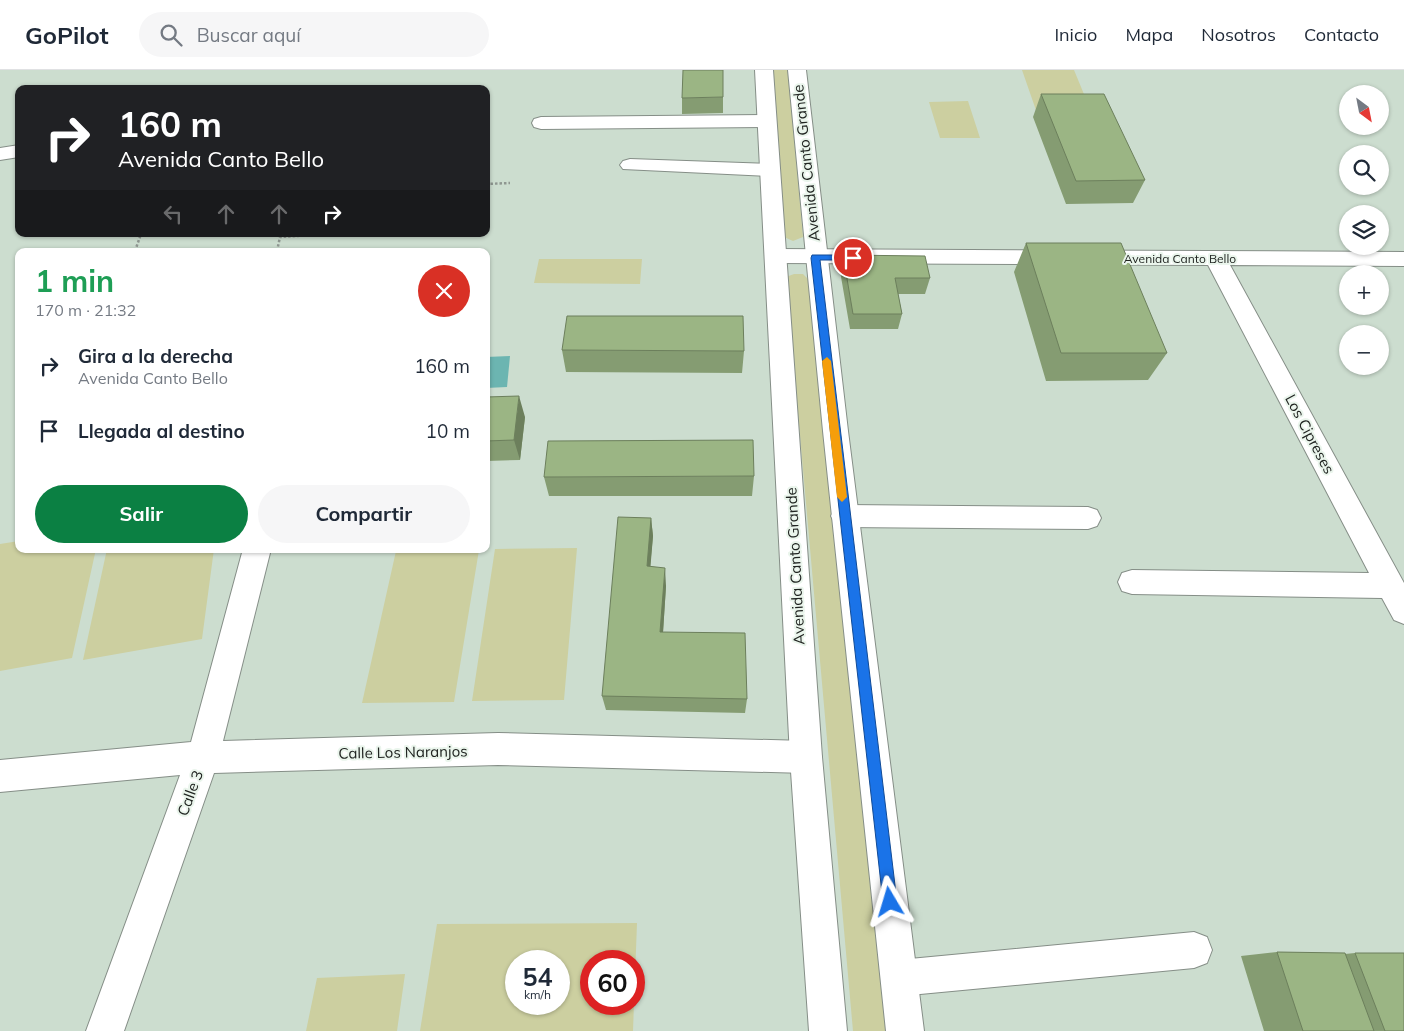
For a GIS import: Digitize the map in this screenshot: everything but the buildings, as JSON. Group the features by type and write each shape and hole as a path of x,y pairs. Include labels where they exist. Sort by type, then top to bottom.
{"main road":[{"name":"Avenida Canto Grande","path":"764,70 765,121 776,256 806,757 828,1031"},
{"name":"Avenida Canto Grande","path":"797,70 815,258 905,1031"},
{"path":"541,123 765,121"},
{"path":"0,154 15,152"},
{"path":"630,165 769,170"},
{"name":"Avenida Canto Bello","path":"776,256 815,258 1404,259"},
{"name":"Los Cipreses","path":"1215,258 1404,611"},
{"path":"844,516 1088,518"},
{"name":"Calle 3","path":"105,1031 203,757 256,553"},
{"path":"1132,582 1391,586"},
{"name":"Calle Los Naranjos","path":"0,776 203,757 498,749 806,757"},
{"path":"899,978 1194,950"}],"path":[{"path":"490,184 510,183"}],"shaded area":[{"path":"0,70 1404,70 1404,1031 0,1031"}],"green space":[{"path":"771,70 788,70 803,237 793,241 784,237"},
{"path":"1022,70 1074,70 1093,116 1038,116"},
{"path":"968,101 980,138 940,138 929,102"},
{"path":"539,259 642,259 640,284 534,283"},
{"path":"794,274 803,274 809,280 888,1031 853,1031 786,277"},
{"path":"15,542 15,553 95,553 72,658 0,671 0,544"},
{"path":"577,548 564,700 472,701 495,549"},
{"path":"106,553 213,553 202,639 83,660"},
{"path":"396,553 479,553 454,702 362,703"},
{"path":"637,923 636,950 580,950 580,1015 634,1015 633,1031 420,1031 437,924"},
{"path":"405,974 397,1031 306,1031 317,978"}],"water":[{"path":"510,356 507,387 490,388 490,357"}],"slow traffic":[{"path":"827,361 842,497"}],"route":[{"path":"853,258 815,258 890,902"}]}
